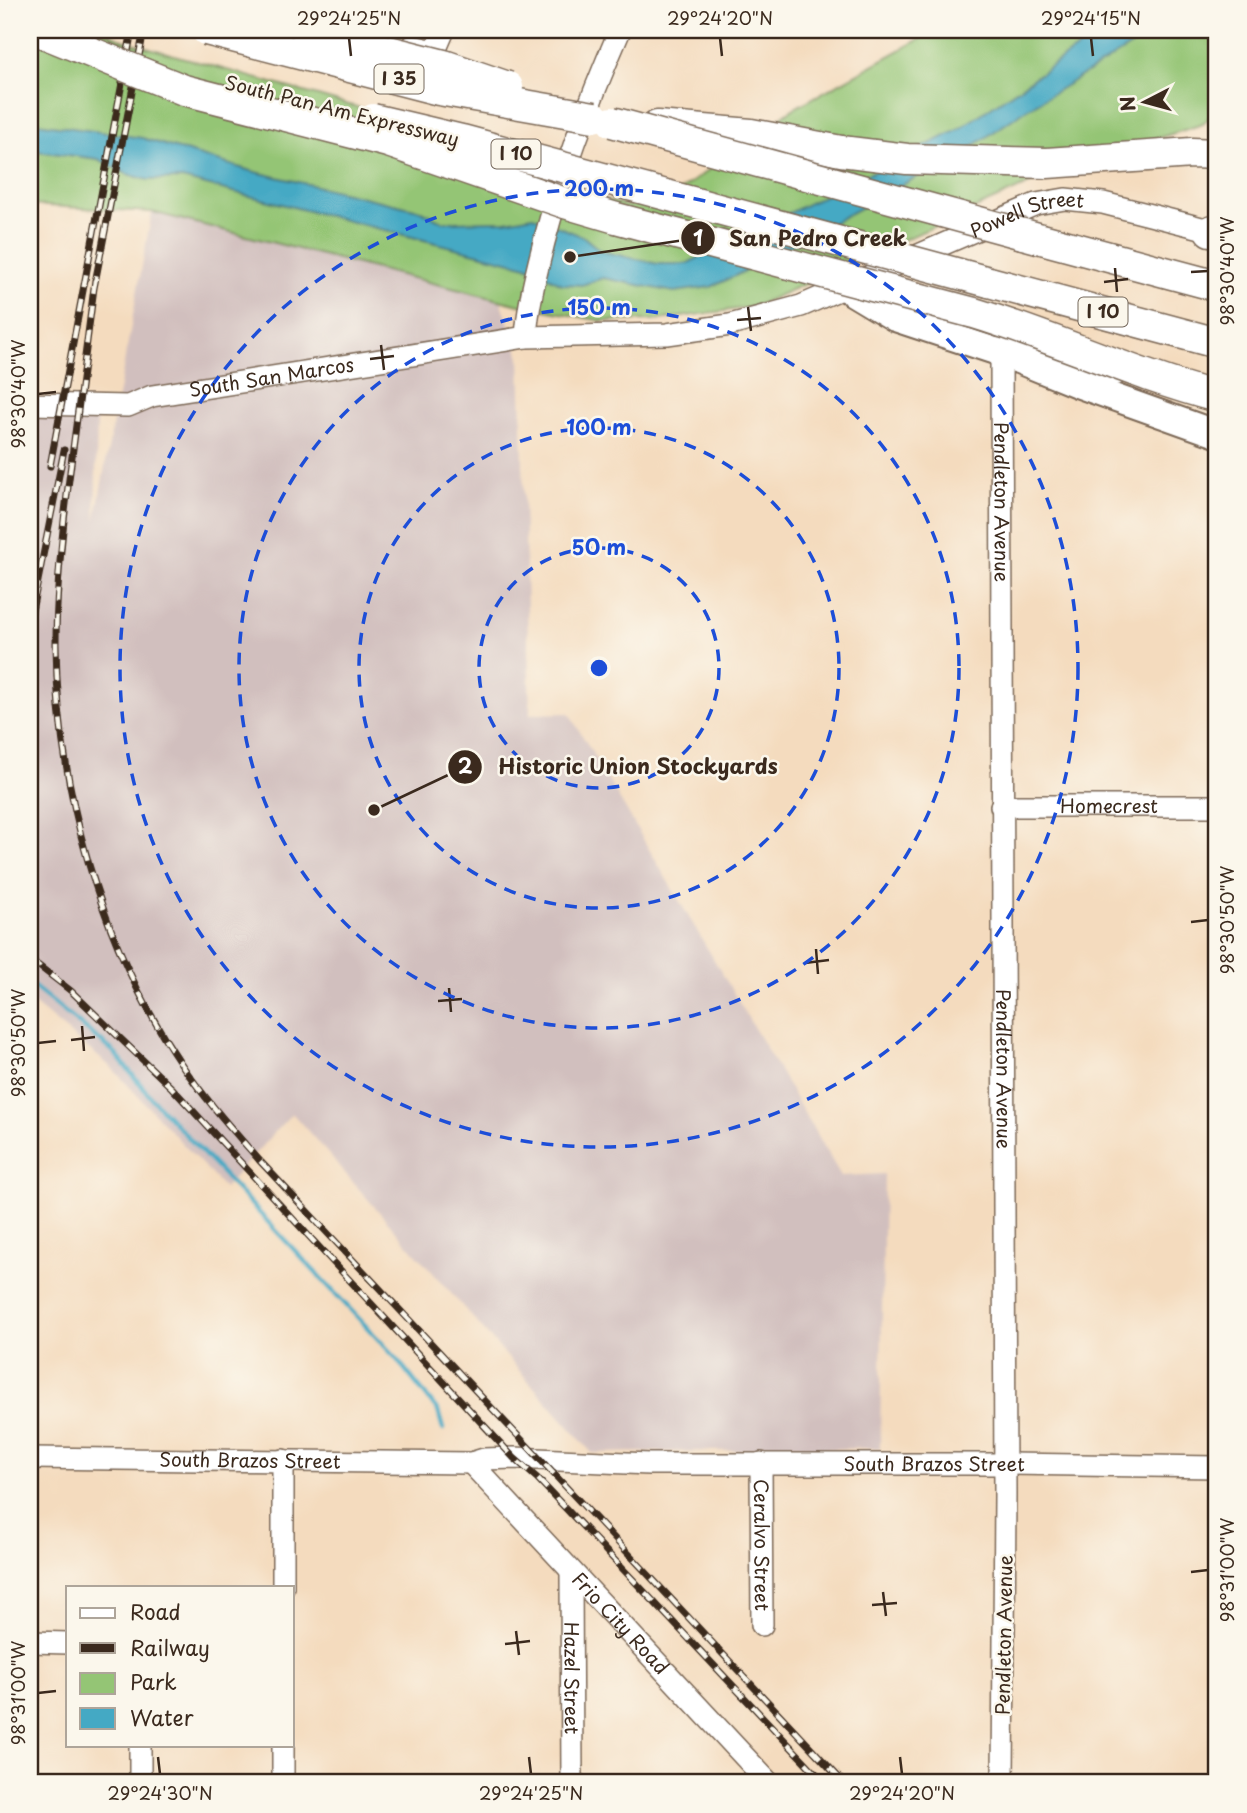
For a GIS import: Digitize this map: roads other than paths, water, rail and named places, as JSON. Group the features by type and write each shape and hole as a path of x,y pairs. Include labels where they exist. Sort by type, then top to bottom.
{"highway":[{"name":"I 35","path":"206,30 439,90 603,120"},
{"path":"306,30 444,65 603,120 1217,286"},
{"path":"38,31 184,90 388,142 603,214 993,319 1124,369 1217,397"},
{"name":"South Pan Am Expressway","path":"38,31 272,95 476,143 1217,343"},
{"path":"603,120 751,134 829,149 907,159 999,163 1217,154"},
{"path":"1001,353 1217,386"}],"main road":[{"path":"845,288 895,318 1001,353 1077,384 1217,434"}],"street":[{"path":"344,30 435,51 444,30"},
{"path":"526,337 527,314 559,185 620,30"},
{"name":"Powell Street","path":"845,288 1036,204 1065,199 1103,203 1215,231"},
{"name":"South San Marcos","path":"30,404 128,406 152,396 526,337 667,334 701,330 758,319 802,306 845,288"},
{"name":"Pendleton Avenue","path":"1001,353 1003,1783"},
{"name":"South San Marcos","path":"30,390 131,392 152,396"},
{"name":"Homecrest","path":"1002,806 1217,806"},
{"name":"South Brazos Street","path":"30,1458 471,1463 484,1459 514,1458 649,1464 1217,1467"},
{"path":"283,1460 284,1586"},
{"name":"Frio City Road","path":"471,1463 769,1783"},
{"name":"Ceralvo Street","path":"761,1464 762,1625"},
{"name":"Hazel Street","path":"571,1573 572,1783"},
{"path":"30,1642 66,1643"},
{"path":"140,1746 140,1783"},
{"path":"283,1746 283,1783"}],"water":[{"path":"1104,30 1151,30 1136,43 1027,109 972,147 735,276 711,287 674,292 603,278 582,285 562,284 527,266 182,179 148,180 127,174 98,159 30,150 30,122 142,138 251,171 419,210 444,222 506,221 533,216 584,237 601,251 658,264 686,264 956,131"}],"waterway":[{"path":"30,984 113,1051 154,1101 396,1358 438,1411 443,1429"}],"railway":[{"path":"50,466 132,30"},
{"path":"94,288 144,30"},
{"path":"95,280 60,554 56,621 58,699 75,809 89,864 106,917 128,969 153,1018 182,1065 209,1102 259,1160 844,1783"},
{"path":"30,621 64,450"},
{"path":"30,959 71,991 172,1088 514,1458 537,1478 825,1783"}],"place":[{"name":"San Pedro Creek","path":"570,257"},
{"name":"Historic Union Stockyards","path":"374,810"}]}
